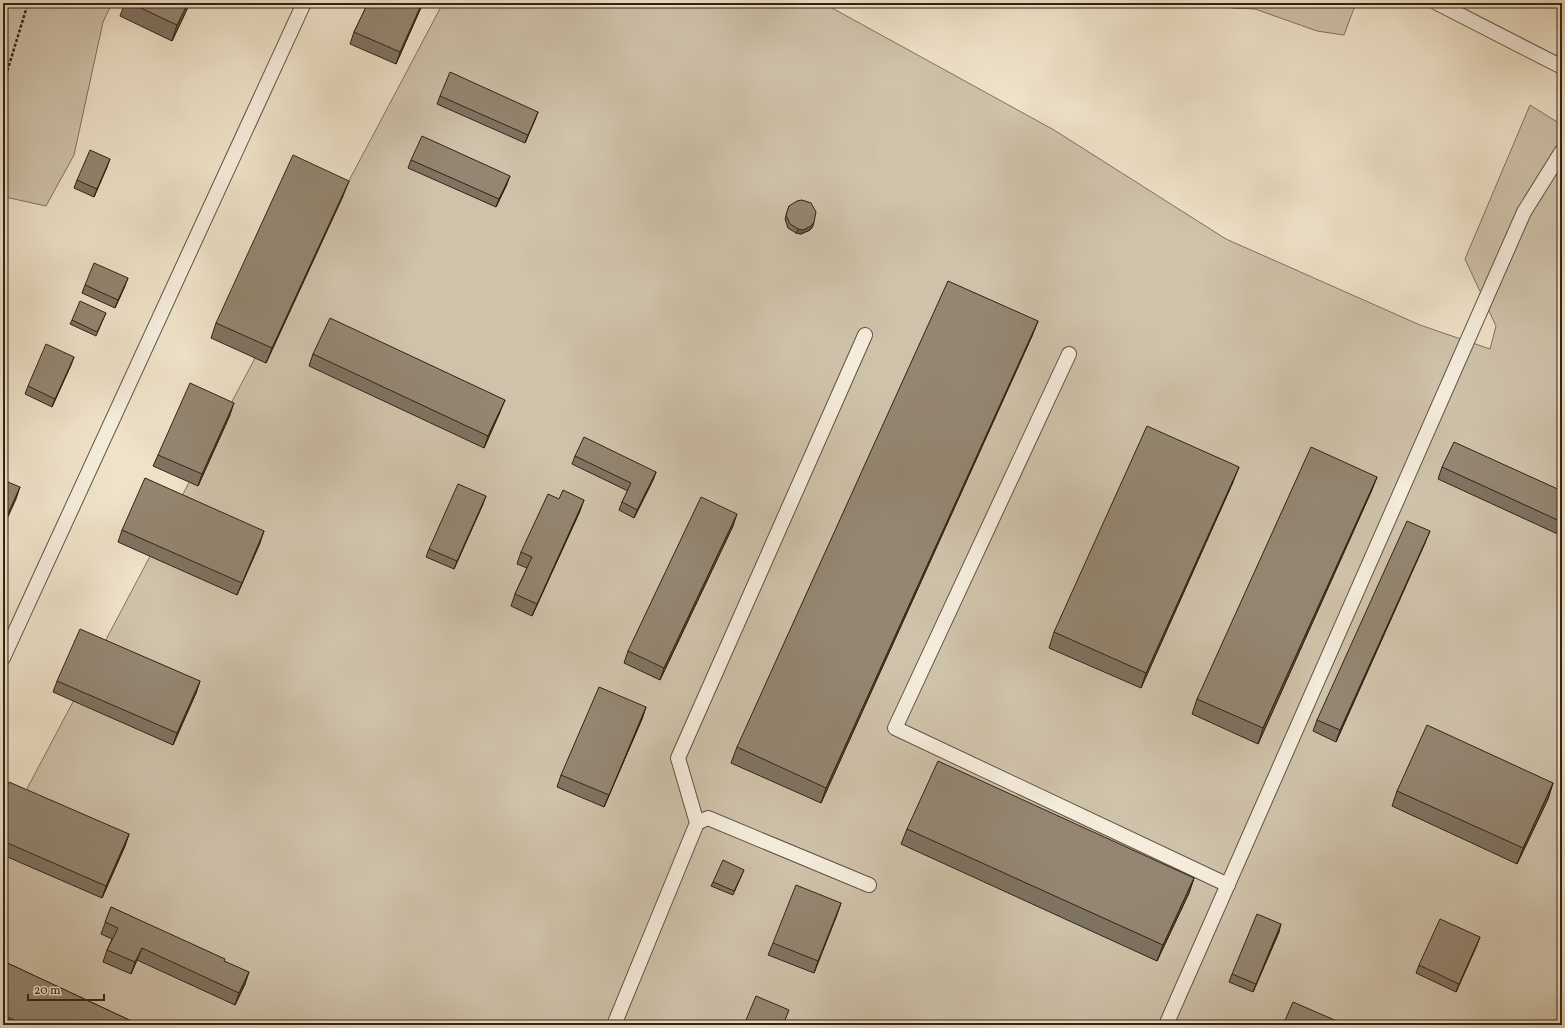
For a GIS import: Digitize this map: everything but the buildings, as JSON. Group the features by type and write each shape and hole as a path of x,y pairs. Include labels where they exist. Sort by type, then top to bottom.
{"lane":[{"path":"3,658 304,3"},
{"path":"1436,3 1562,67"},
{"path":"1166,1025 1524,212 1562,151"},
{"path":"614,1025 697,823 678,758 865,335"},
{"path":"1069,354 895,728 1228,885"},
{"path":"697,823 708,818 869,885"}],"path":[{"path":"3,85 28,3"}],"shaded area":[{"path":"3,3 112,3 103,22 74,155 46,206 5,197 3,194"},
{"path":"443,3 823,3 1054,130 1226,239 1420,325 1490,349 1496,326 1465,259 1530,105 1562,125 1562,1025 3,1025 3,834"},
{"path":"1227,3 1356,3 1344,35 1317,31 1255,9 1231,8"}]}
